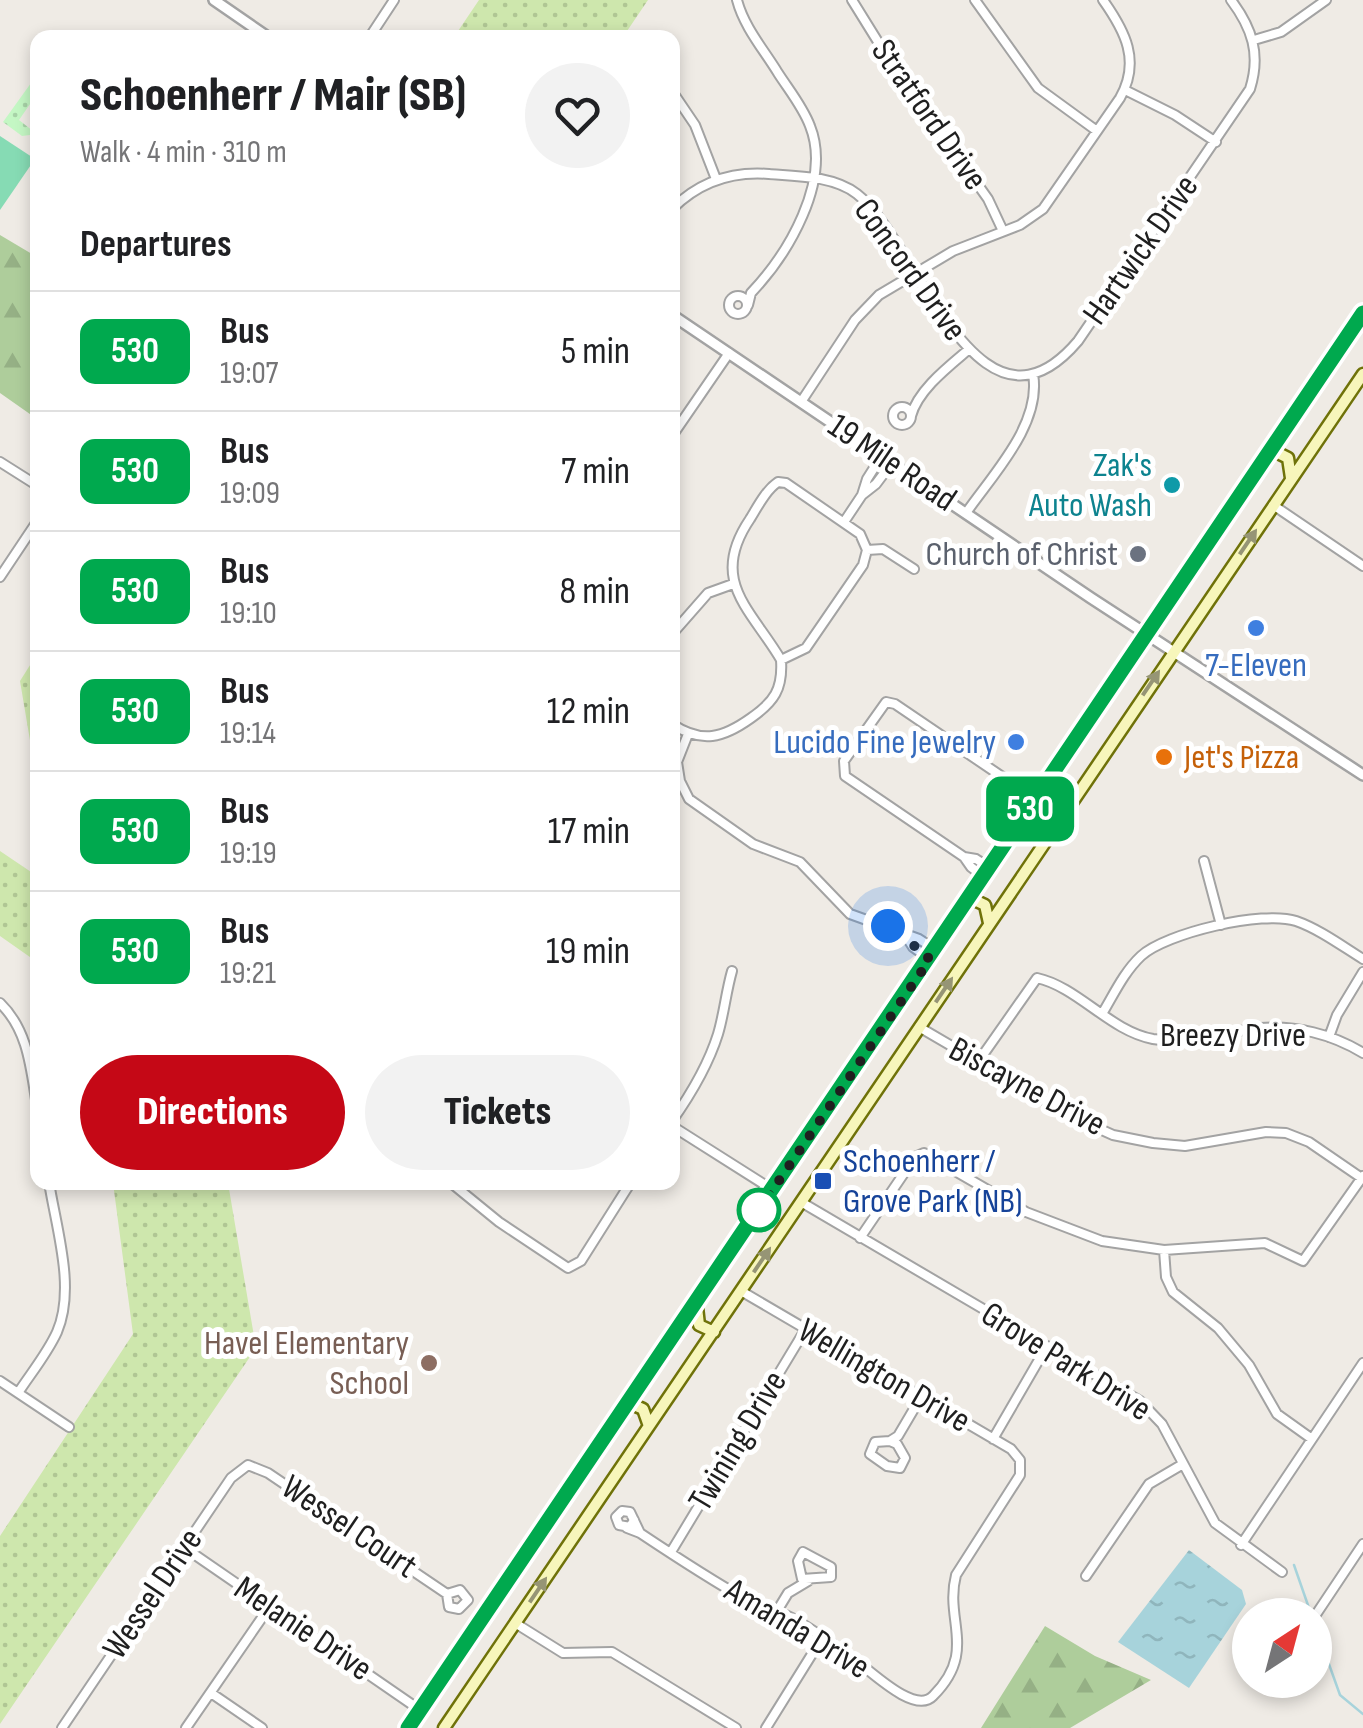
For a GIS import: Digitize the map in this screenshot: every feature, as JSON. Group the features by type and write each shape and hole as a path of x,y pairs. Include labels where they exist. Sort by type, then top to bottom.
{"main road":[{"path":"408,1728 1363,313"},
{"path":"444,1728 1363,374"},
{"path":"1272,450 1288,458 1291,479"},
{"path":"1048,783 1048,802 1065,810"},
{"path":"970,898 986,905 989,924"},
{"path":"698,1302 698,1322 714,1332"},
{"path":"629,1403 642,1409 649,1427"}],"street":[{"path":"214,0 257,30"},
{"path":"374,30 394,0"},
{"name":"Concord Drive","path":"736,0 810,126 816,154 814,179 838,184 857,194 873,211 968,350 996,370 1033,374"},
{"name":"Stratford Drive","path":"852,0 888,58 988,199 1003,231"},
{"path":"974,0 1038,88 1097,131"},
{"path":"801,402 855,320 880,295 915,271 964,246 1028,221 1042,210 1125,90 1130,72 1128,42 1103,0"},
{"path":"1231,0 1254,40 1287,28 1326,0"},
{"name":"Hartwick Drive","path":"1033,374 1055,364 1078,341 1216,142 1250,89 1254,40"},
{"path":"1125,90 1175,115 1216,142"},
{"path":"680,103 694,125 716,179"},
{"path":"680,202 716,179 755,173 814,179 803,216 748,305 741,314 732,312 730,300 752,293"},
{"path":"740,296 748,305"},
{"name":"19 Mile Road","path":"680,320 1363,775"},
{"path":"915,405 893,411 894,422 904,426 915,405 968,350"},
{"path":"680,424 729,353"},
{"path":"966,513 1029,420 1036,394 1033,374"},
{"path":"904,407 911,416"},
{"path":"844,522 866,482 886,461"},
{"path":"0,462 30,481"},
{"path":"680,729 715,738 726,734 768,706 781,684 781,660 743,606 733,584 732,565 738,541 774,484 786,483 860,534 867,550 864,565 809,646 781,660"},
{"path":"1273,506 1363,566"},
{"path":"0,576 30,532"},
{"path":"867,550 888,550 914,569"},
{"path":"680,625 708,594 733,584"},
{"path":"987,873 976,859 964,857 848,778 844,761 886,702 895,704 1008,780 1012,800 1028,811"},
{"path":"680,756 688,734"},
{"path":"680,781 689,799 753,844 800,862 850,914 919,939 932,954"},
{"path":"1204,861 1221,925"},
{"path":"1102,1014 1126,974 1148,950 1166,940 1221,925 1264,916 1298,921 1363,959"},
{"path":"680,1109 706,1064 718,1033 732,971"},
{"path":"1330,1037 1363,972"},
{"name":"Breezy Drive","path":"978,1062 1037,978 1148,1038 1189,1041 1293,1028 1330,1037 1363,1053"},
{"path":"0,1003 26,1044 30,1067"},
{"name":"Biscayne Drive","path":"919,1028 1073,1117 1114,1135 1185,1146 1266,1132 1286,1134 1310,1142 1363,1178"},
{"path":"680,1128 773,1190"},
{"path":"860,1238 914,1157 924,1153 1051,1223 1102,1241 1164,1250 1257,1242 1303,1261 1363,1178"},
{"path":"18,1393 50,1346 63,1312 64,1275 50,1190"},
{"path":"460,1190 562,1266 573,1267 626,1190"},
{"name":"Grove Park Drive","path":"800,1202 1150,1409 1215,1523 1282,1572"},
{"path":"1164,1250 1166,1277 1173,1292 1226,1337 1249,1365 1277,1414 1312,1439"},
{"name":"Wellington Drive","path":"741,1291 993,1439 1017,1454 1022,1465 1020,1475 956,1575 952,1590 959,1648 940,1686 924,1702"},
{"name":"Twining Drive","path":"670,1552 806,1330"},
{"path":"993,1439 1047,1346"},
{"path":"1241,1545 1363,1363"},
{"path":"0,1381 69,1427"},
{"path":"894,1438 905,1462 900,1468 888,1466 870,1454 872,1444 894,1438 922,1397"},
{"path":"1086,1576 1149,1484 1183,1464"},
{"name":"Wessel Drive","path":"62,1728 231,1478 248,1466"},
{"name":"Wessel Court","path":"248,1466 268,1473 447,1594"},
{"path":"634,1520 627,1528 619,1526 618,1514 628,1511 634,1520 640,1533"},
{"name":"Amanda Drive","path":"627,1528 748,1600 778,1611 907,1698 924,1702"},
{"path":"1327,1598 1363,1544"},
{"name":"Melanie Drive","path":"185,1548 420,1710"},
{"path":"778,1611 784,1597 797,1585 829,1579 833,1571 803,1552 798,1558 797,1585"},
{"path":"798,1572 809,1581"},
{"path":"186,1728 270,1606"},
{"path":"515,1623 564,1653 612,1652 736,1728"},
{"path":"766,1728 822,1638"},
{"path":"211,1693 262,1728"}],"green space":[{"path":"479,0 648,0 628,30 459,30"},
{"path":"30,84 30,104 19,120 30,129 30,135 22,136 3,122"},
{"path":"0,136 30,156 30,166 0,210"},
{"path":"0,235 30,253 30,414 0,393"},
{"path":"30,665 30,740 20,681"},
{"path":"0,851 30,871 30,957 0,936"},
{"path":"114,1190 229,1190 256,1348 0,1724 0,1536 133,1334"},
{"path":"1045,1626 1095,1656 1151,1680 1070,1728 981,1728"}],"water":[{"path":"1189,1550 1242,1590 1244,1598 1232,1598 1232,1625 1189,1688 1118,1642"}],"waterway":[{"path":"1294,1565 1305,1598"},
{"path":"1332,1673 1340,1695 1363,1714"}],"bus line":[{"name":"530","path":"408,1728 1363,313"}],"place":[{"name":"Zak's Auto Wash","path":"1172,485"},
{"name":"Church of Christ","path":"1138,554"},
{"name":"7-Eleven","path":"1256,628"},
{"name":"Lucido Fine Jewelry","path":"1016,742"},
{"name":"Jet's Pizza","path":"1164,757"},
{"name":"Schoenherr / Grove Park (NB)","path":"823,1181"},
{"name":"Havel Elementary School","path":"429,1363"}],"route":[{"path":"759,1210 930,959 906,936 888,926"}]}
